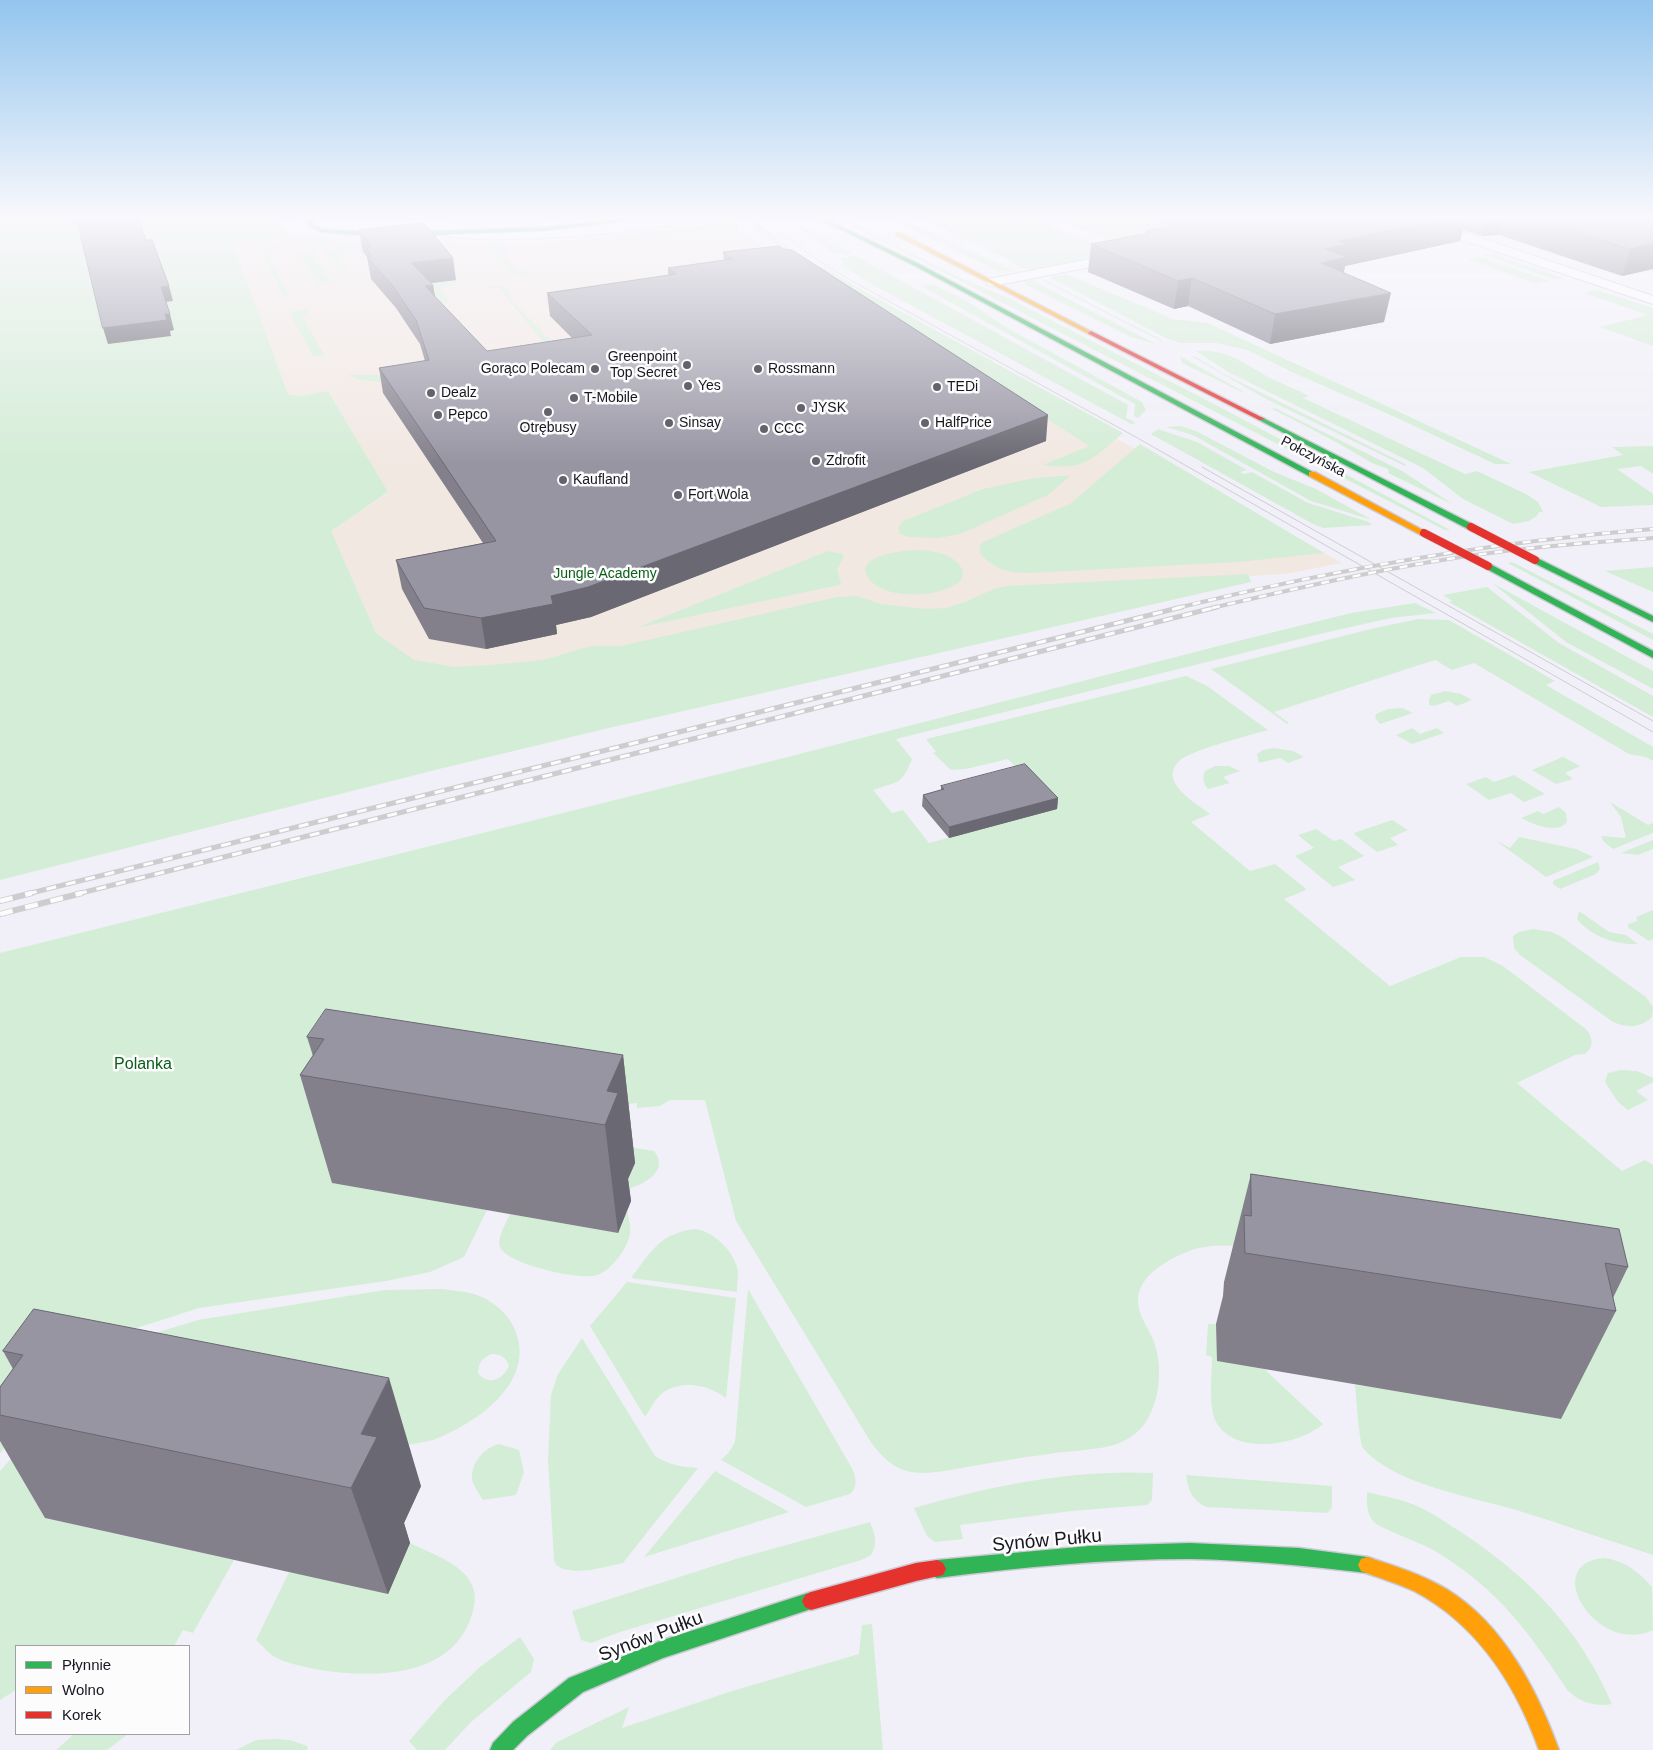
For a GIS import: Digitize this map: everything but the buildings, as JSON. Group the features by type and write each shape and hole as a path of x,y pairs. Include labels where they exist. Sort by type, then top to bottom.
{"main road":[{"name":"Połczyńska","path":"984,301 1653,655"},
{"name":"Połczyńska","path":"1029,301 1653,619"},
{"name":"Synów Pułku","path":"500,1750 520,1729 576,1685 663,1649 842,1591 916,1572 1004,1561 1088,1554 1190,1551 1299,1556 1362,1563 1402,1575 1434,1591 1461,1610 1489,1637 1511,1669 1542,1729 1549,1750"}],"shaded area":[{"path":"254,301 861,301 964,354 1342,563 1285,574 1163,581 419,728 330,531 388,493 328,391 300,396 288,394"}],"green space":[{"path":"0,301 254,301 288,394 300,396 328,391 388,492 331,531 376,633 414,660 455,667 543,660 591,646 621,646 837,597 857,596 881,604 926,609 946,608 994,589 1007,586 1248,574 1251,582 609,728 0,880"},
{"path":"425,301 450,301 430,304"},
{"path":"509,301 512,301 557,347 514,363 381,382 360,380 348,375 385,375 548,348"},
{"path":"866,301 882,301 1123,433 1088,461 1069,466 1043,465 1089,446"},
{"path":"902,301 938,301 1128,405 1126,418 1135,422 1133,425"},
{"path":"948,301 967,301 1004,326 1142,402 1146,410 1138,418 1134,416 1135,404"},
{"path":"999,301 1013,301 1220,407 1450,530 1445,530"},
{"path":"1058,301 1071,301 1156,344 1131,337"},
{"path":"1082,301 1085,301 1163,342"},
{"path":"1094,301 1129,301 1173,319 1208,323 1511,464 1495,464 1247,350 1216,343 1181,343 1166,338"},
{"path":"1606,301 1630,301 1653,308 1653,346 1600,327 1648,315"},
{"path":"307,309 309,314 302,315 324,355 313,356 289,312"},
{"path":"1196,351 1216,352 1240,360 1268,377 1309,396 1303,398 1465,474 1477,471 1526,494 1538,502 1543,512 1539,512 1537,516 1529,521 1513,524 1463,499 1423,468 1228,372"},
{"path":"1180,356 1242,391 1246,394 1182,363"},
{"path":"1191,356 1405,464 1405,466 1266,399"},
{"path":"1275,408 1402,471 1454,505 1388,473 1389,470 1372,463 1272,409"},
{"path":"1181,426 1196,431 1274,472 1316,489 1372,520 1311,501 1193,435 1166,427"},
{"path":"1158,429 1197,442 1247,470 1240,472 1244,474 1252,472 1308,503 1369,522 1372,525 1323,528 1313,524 1151,434"},
{"path":"1140,444 1324,553 1238,562 1030,573 1003,570 991,564 980,554 980,545 985,541 1070,504"},
{"path":"1653,446 1653,474 1641,466 1617,469 1653,494 1653,505 1601,507 1529,472 1623,455 1612,447"},
{"path":"1070,476 1048,495 960,534 938,538 909,537 900,534 898,528 903,521 983,489 1030,479"},
{"path":"918,550 931,551 950,557 960,565 963,571 962,578 956,585 938,592 906,594 884,590 869,579 865,571 867,564 873,559 892,553"},
{"path":"828,551 843,554 844,556 837,570 841,583 839,585 636,628"},
{"path":"1512,562 1653,634 1653,640 1508,563"},
{"path":"1653,567 1653,592 1605,571"},
{"path":"1492,583 1653,671 1653,689 1566,642"},
{"path":"1487,587 1559,643 1653,696 1653,717 1449,602 1452,601 1443,595"},
{"name":"Polanka","path":"1415,603 1436,613 1391,618 1328,632 896,739 912,759 908,768 898,781 873,790 892,813 903,810 929,843 1056,809 1008,759 966,769 951,770 933,753 936,752 926,739 1186,676 1207,686 1268,730 1209,747 1178,762 1174,768 1173,777 1178,788 1194,803 1210,814 1191,822 1250,871 1275,864 1305,888 1306,890 1284,899 1390,986 1461,957 1484,957 1503,966 1587,1030 1592,1042 1585,1054 1575,1055 1517,1083 1622,1171 1645,1160 1653,1165 1653,1555 1516,1510 1434,1488 1393,1471 1376,1460 1363,1448 1355,1385 1379,1388 1237,1246 1204,1247 1190,1251 1161,1266 1145,1280 1140,1289 1138,1303 1142,1318 1156,1348 1159,1384 1157,1396 1148,1418 1142,1427 1131,1436 1102,1448 1050,1454 937,1472 922,1473 896,1467 883,1457 872,1444 736,1221 705,1100 670,1100 660,1106 637,1108 637,1103 600,1107 332,1183 487,1210 464,1257 430,1272 386,1281 199,1308 115,1335 93,1349 0,1453 0,953 784,758 1351,613"},
{"path":"1419,619 1449,620 1555,681 1546,685 1653,747 1653,761 1646,757 1629,754 1474,663 1452,670 1435,660 1274,712 1289,723 1287,724 1211,669 1375,628"},
{"path":"1445,691 1461,694 1472,700 1457,706 1449,701 1434,706 1429,705 1431,695"},
{"path":"1402,708 1413,713 1380,724 1375,718 1376,714 1388,709"},
{"path":"1412,728 1420,734 1437,728 1444,733 1412,744 1396,735"},
{"path":"1273,748 1293,751 1304,757 1288,763 1280,758 1259,763 1257,754 1263,750"},
{"path":"1563,757 1580,766 1565,773 1573,779 1556,784 1532,770"},
{"path":"1215,766 1229,766 1240,771 1223,777 1230,783 1208,789 1205,785 1204,774 1205,771"},
{"path":"1514,775 1545,794 1524,802 1511,793 1489,800 1466,784 1486,777 1494,782"},
{"path":"1610,802 1648,825 1653,823 1653,833 1613,849 1604,842 1601,836 1626,838 1621,817"},
{"path":"1559,807 1566,813 1567,822 1557,828 1545,827 1521,818 1538,811 1543,814"},
{"path":"1392,820 1408,830 1390,838 1398,845 1377,852 1354,833"},
{"path":"1316,829 1334,841 1341,839 1364,856 1338,867 1355,880 1333,887 1295,856 1314,848 1298,835"},
{"path":"1519,837 1576,849 1593,857 1546,877 1495,840 1510,848"},
{"path":"1653,840 1653,849 1638,855 1621,853"},
{"path":"1598,862 1600,869 1596,874 1560,889 1553,884 1553,881"},
{"path":"1653,910 1653,939 1649,941 1628,927 1628,924 1637,921 1636,917"},
{"path":"1579,911 1609,932 1626,935 1638,944 1621,943 1597,935 1577,919"},
{"path":"1533,929 1552,932 1562,937 1646,997 1653,1007 1652,1017 1648,1021 1634,1026 1613,1022 1520,955 1514,948 1513,936 1519,932"},
{"path":"1621,1070 1637,1071 1653,1078 1653,1082 1636,1091 1648,1100 1628,1110 1618,1102 1605,1082 1608,1073"},
{"path":"617,1145 654,1151 659,1165 656,1172 652,1177 638,1185 624,1190 635,1163"},
{"path":"627,1211 630,1222 630,1234 626,1246 608,1269 597,1275 576,1276 545,1270 515,1259 505,1253 500,1247 501,1235 510,1214 618,1233"},
{"path":"694,1229 709,1233 716,1238 733,1257 738,1272 737,1292 631,1278 650,1252 664,1240 682,1231"},
{"path":"627,1282 736,1298 726,1398 713,1390 698,1386 682,1385 667,1390 660,1395 645,1417 590,1326"},
{"path":"443,1289 473,1294 494,1304 512,1324 520,1349 517,1367 510,1384 498,1399 467,1424 433,1440 45,1518 234,1560 193,1633 183,1630 175,1645 15,1645 15,1691 0,1700 0,1471 102,1356 129,1341 198,1320 385,1290","holes":["491,1354 500,1355 509,1365 507,1370 500,1378 495,1380 482,1377 478,1373 482,1361"]},
{"path":"748,1289 853,1470 856,1483 850,1494 806,1507 721,1460 735,1442"},
{"path":"1208,1324 1216,1324 1323,1424 1312,1432 1298,1438 1267,1444 1237,1440 1225,1433 1216,1422 1212,1408 1212,1357 1206,1355"},
{"path":"582,1338 655,1456 665,1462 698,1468 623,1563 591,1570 576,1571 563,1569 556,1565 554,1560 548,1460 551,1395 558,1374"},
{"path":"499,1444 519,1450 524,1472 516,1495 483,1500 475,1487 472,1473 479,1457 488,1449"},
{"path":"715,1471 789,1512 644,1557"},
{"path":"1123,1472 1153,1473 1152,1500 1147,1505 1072,1511 960,1525 963,1539 935,1542 927,1536 914,1508 1002,1486 1032,1481"},
{"path":"1186,1475 1332,1486 1332,1508 1327,1513 1206,1507 1197,1501 1192,1494"},
{"path":"1367,1492 1415,1505 1464,1534 1511,1569 1532,1588 1569,1630 1599,1677 1612,1704 1600,1705 1589,1703 1578,1699 1568,1691 1525,1630 1477,1580 1435,1551 1383,1528 1373,1521 1368,1511"},
{"path":"870,1522 875,1542 871,1555 861,1560 620,1632 591,1643 581,1640 572,1611 739,1558"},
{"path":"410,1543 453,1565 467,1577 474,1590 474,1606 468,1625 456,1643 441,1656 422,1665 401,1671 379,1674 356,1674 315,1669 290,1663 275,1657 256,1640 289,1572 388,1593"},
{"path":"1605,1558 1612,1559 1631,1568 1652,1587 1653,1630 1632,1635 1612,1631 1596,1620 1583,1606 1576,1590 1576,1575 1586,1563"},
{"path":"872,1624 883,1750 550,1750 557,1742 629,1707 622,1728 732,1691 859,1654 862,1625"},
{"path":"520,1637 534,1659 531,1672 471,1722 445,1750 417,1750 409,1741 445,1700 480,1667"},
{"path":"73,1735 127,1735 107,1750 56,1750"},
{"path":"256,1740 290,1740 307,1746 308,1750 236,1750"}],"tram line":[{"path":"888,301 1134,436 1653,732"},
{"path":"1202,467 1653,721"}],"railway":[{"path":"1177,608 1355,569 1473,549 1653,529"},
{"path":"1212,608 1354,576 1462,557 1537,547 1653,538"},
{"path":"27,894 1182,607"},
{"path":"77,894 1217,607"},
{"path":"0,901 32,893"},
{"path":"0,914 82,893"}],"traffic: fast":[{"path":"984,301 1312,474"},
{"path":"1261,419 1471,527"},
{"path":"1535,560 1653,619"},
{"path":"1488,566 1653,655"},
{"path":"937,1569 1089,1554 1190,1551 1299,1556 1367,1565"},
{"path":"500,1750 520,1729 576,1685 663,1649 811,1601"}],"traffic: slow":[{"path":"1028,301 1091,333"},
{"path":"1312,474 1424,533"},
{"path":"1367,1565 1420,1585 1461,1611 1478,1627 1495,1646 1510,1668 1544,1735 1549,1750"}],"traffic: jam":[{"path":"1091,333 1261,419"},
{"path":"1471,527 1535,560"},
{"path":"1424,533 1488,566"},
{"path":"811,1601 916,1572 937,1569"}],"place":[{"name":"Greenpoint Top Secret","path":"687,365"},
{"name":"Gorąco Polecam","path":"595,369"},
{"name":"Rossmann","path":"758,369"},
{"name":"Yes","path":"688,386"},
{"name":"TEDi","path":"937,387"},
{"name":"Dealz","path":"431,393"},
{"name":"T-Mobile","path":"574,398"},
{"name":"JYSK","path":"801,408"},
{"name":"Otrębusy","path":"548,412"},
{"name":"Pepco","path":"438,415"},
{"name":"Sinsay","path":"669,423"},
{"name":"HalfPrice","path":"925,423"},
{"name":"CCC","path":"764,429"},
{"name":"Zdrofit","path":"816,461"},
{"name":"Kaufland","path":"563,480"},
{"name":"Fort Wola","path":"678,495"}],"park label":[{"name":"Jungle Academy","path":"605,574"}]}
